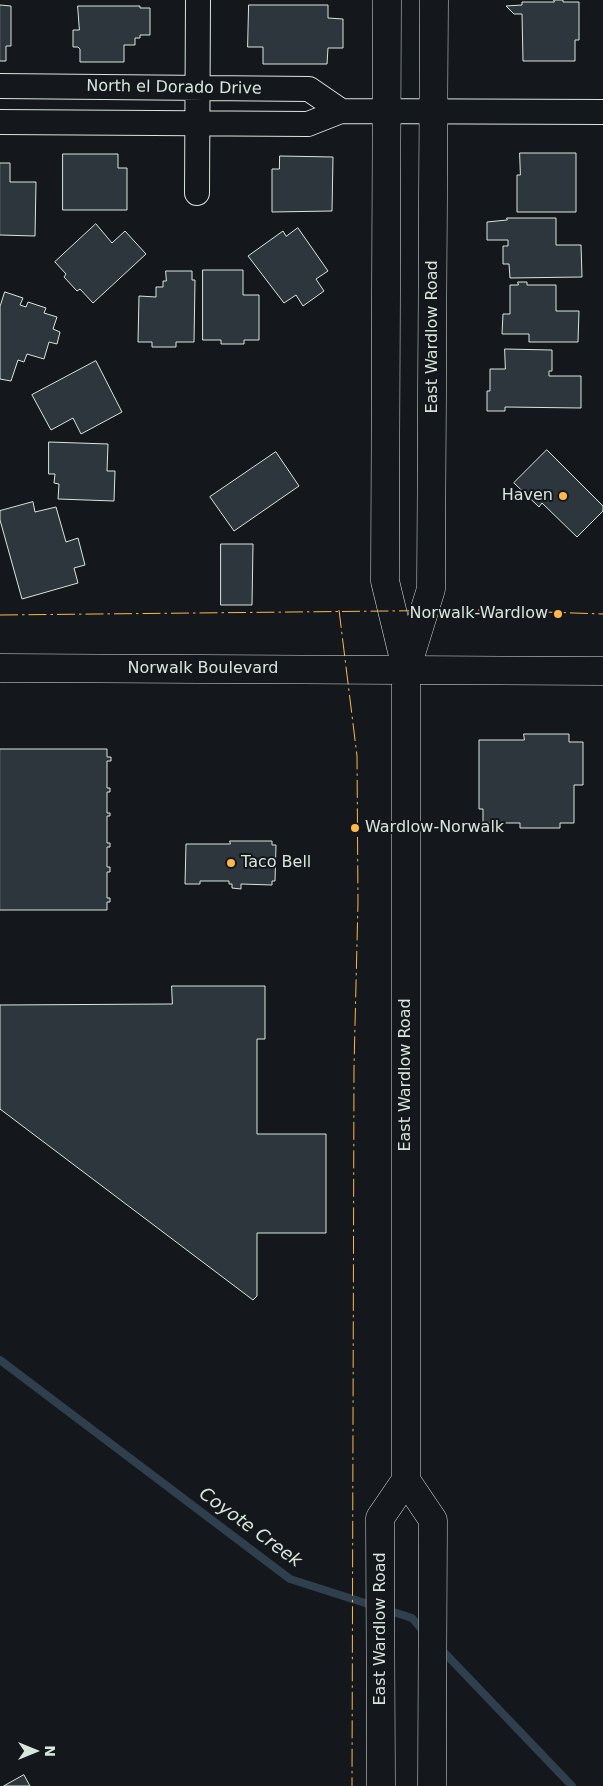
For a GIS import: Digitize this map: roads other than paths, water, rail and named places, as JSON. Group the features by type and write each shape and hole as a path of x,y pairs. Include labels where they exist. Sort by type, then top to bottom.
{"main road":[{"name":"East Wardlow Road","path":"381,1786 380,1518 406,1480 406,670 385,581 387,0"},
{"name":"East Wardlow Road","path":"406,670 431,589 434,0"},
{"name":"Norwalk Boulevard","path":"0,668 603,671"},
{"path":"406,1480 432,1520 432,1786"}],"street":[{"path":"197,193 198,0"},
{"name":"North el Dorado Drive","path":"0,86 309,89 341,111"},
{"path":"56,86 56,122"},
{"path":"0,122 308,124 341,111 603,112"}],"waterway":[{"name":"Coyote Creek","path":"0,1360 290,1579 412,1618 425,1633"},
{"name":"Coyote Creek","path":"440,1648 572,1786"}],"place":[{"name":"Haven","path":"563,496"},
{"name":"Norwalk-Wardlow","path":"558,614"},
{"name":"Wardlow-Norwalk","path":"355,828"},
{"name":"Taco Bell","path":"231,863"}]}
